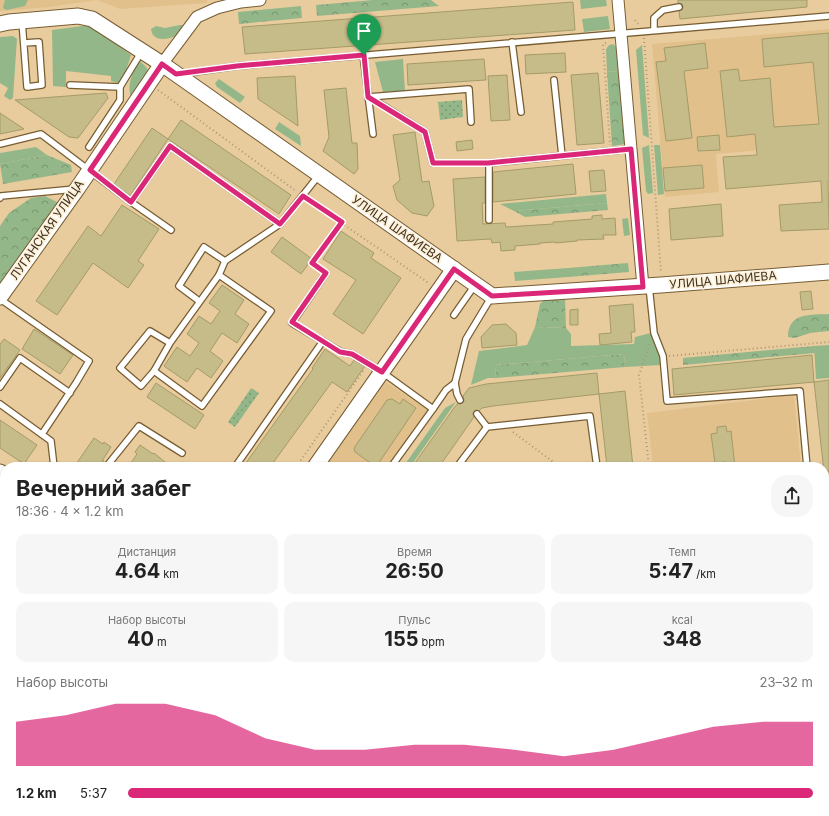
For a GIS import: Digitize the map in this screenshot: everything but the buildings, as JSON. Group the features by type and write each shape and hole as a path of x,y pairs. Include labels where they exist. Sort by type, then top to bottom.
{"street":[{"path":"162,64 198,17 217,4 260,0"},
{"path":"618,0 631,149 651,286"},
{"name":"УЛИЦА ШАФИЕВА","path":"8,22 78,16 92,19 162,64 492,296 651,286 829,272"},
{"name":"ЛУГАНСКАЯ УЛИЦА","path":"0,298 77,189 162,64"},
{"path":"319,462 454,269"}],"lane":[{"path":"654,30 654,18 663,10 679,7"},
{"path":"176,74 237,66 829,16"},
{"path":"8,22 24,43 27,87 42,85 39,42 24,43"},
{"path":"512,42 521,112"},
{"path":"90,147 120,100 120,87 142,51"},
{"path":"364,55 372,134"},
{"path":"554,80 562,156"},
{"path":"70,85 120,87"},
{"path":"368,97 470,89 471,122"},
{"path":"368,97 425,132 433,163"},
{"path":"0,144 41,134 131,202 171,230"},
{"path":"131,202 170,146 280,224"},
{"path":"489,220 488,163 631,149"},
{"path":"170,343 150,331 120,368 142,386 154,371 170,343 199,301 219,275 225,261 280,224 320,175"},
{"path":"0,198 1,196 77,189"},
{"path":"199,301 179,286 204,247 225,261"},
{"path":"326,273 292,322 340,352 352,354 382,372 433,408"},
{"path":"154,371 202,406 271,311 219,275"},
{"path":"454,315 475,284"},
{"path":"651,286 654,334 662,356 667,401 800,391 807,462"},
{"path":"460,400 455,383 466,339 492,296"},
{"path":"0,298 89,361 70,393 42,434"},
{"path":"238,462 323,341"},
{"path":"0,387 20,358 70,393"},
{"path":"394,462 446,390 455,383"},
{"path":"0,404 51,441 53,462"},
{"path":"477,414 487,426"},
{"path":"487,426 590,416 595,462"},
{"path":"110,462 139,426 182,453"},
{"path":"461,462 487,426"}],"path":[{"path":"644,31 651,286"},
{"path":"608,41 603,44 610,151"},
{"path":"149,84 303,196 439,290"},
{"path":"433,163 488,163"},
{"path":"326,273 312,263 342,222"},
{"path":"648,462 639,375 654,334"},
{"path":"662,356 829,342"},
{"path":"299,462 368,364"},
{"path":"504,425 553,462"}],"shaded area":[{"path":"0,0 97,0 50,7 0,11"},
{"path":"97,0 207,0 207,3 120,9"},
{"path":"829,29 829,144 716,154 719,192 665,197 652,44"},
{"path":"384,381 431,412 397,462 328,462"},
{"path":"794,395 801,462 652,462 647,413"}],"green space":[{"path":"5,0 28,0 25,6 7,10 3,7"},
{"path":"373,0 431,0 439,6 317,16 316,5"},
{"path":"580,0 606,0 607,6 581,9"},
{"path":"301,6 302,18 239,24 238,12"},
{"path":"608,16 610,29 584,32 582,19"},
{"path":"90,25 131,55 125,74 118,83 111,81 111,76 66,71 66,87 53,86 52,30"},
{"path":"184,25 185,29 177,35 166,39 156,37 151,29 156,26 165,28"},
{"path":"13,36 17,39 13,98 10,100 4,96 8,88 0,83 0,37"},
{"path":"612,44 619,52 620,71 607,72 606,50 608,46"},
{"path":"642,45 649,138 643,135 636,50"},
{"path":"403,59 405,91 383,92 375,62"},
{"path":"139,60 149,72 132,101 130,95 130,85 132,75"},
{"path":"620,71 626,144 612,146 607,72"},
{"path":"219,79 245,97 240,103 217,87 215,83"},
{"path":"462,100 463,117 440,120 438,102"},
{"path":"279,122 300,136 301,146 275,129"},
{"path":"649,145 653,193 648,194 646,191 642,148"},
{"path":"654,145 660,145 664,194 658,195"},
{"path":"36,147 47,155 0,164 0,153"},
{"path":"47,155 71,165 72,172 3,184 0,164"},
{"path":"606,194 607,203 514,211 500,204"},
{"path":"45,196 59,203 0,287 0,226 9,213 31,198"},
{"path":"607,203 608,210 525,217 514,211"},
{"path":"628,218 630,235 624,236 622,219"},
{"path":"628,263 629,272 568,277 568,268"},
{"path":"568,268 568,277 515,281 514,272"},
{"path":"565,298 566,328 535,327 540,304 544,300"},
{"path":"829,314 829,331 810,333 795,338 788,337 789,329 796,319 808,315"},
{"path":"535,327 566,328 571,334 571,346 634,344 635,337 651,333 660,357 661,365 625,367 624,354 495,365 496,378 488,378 471,385 479,351 527,345"},
{"path":"829,345 829,378 816,379 814,346"},
{"path":"814,346 815,353 683,365 683,358"},
{"path":"624,354 625,367 496,378 495,365"},
{"path":"251,388 259,393 235,427 228,422"},
{"path":"456,402 414,462 407,462 445,408"}],"route":[{"path":"364,55 368,97 425,132 433,163 488,163 631,149 643,287 492,296 454,269 382,372 352,354 340,352 292,322 326,273 312,263 342,222 303,196 280,224 170,146 131,202 90,170 162,64 176,74 237,66 364,55"}]}
